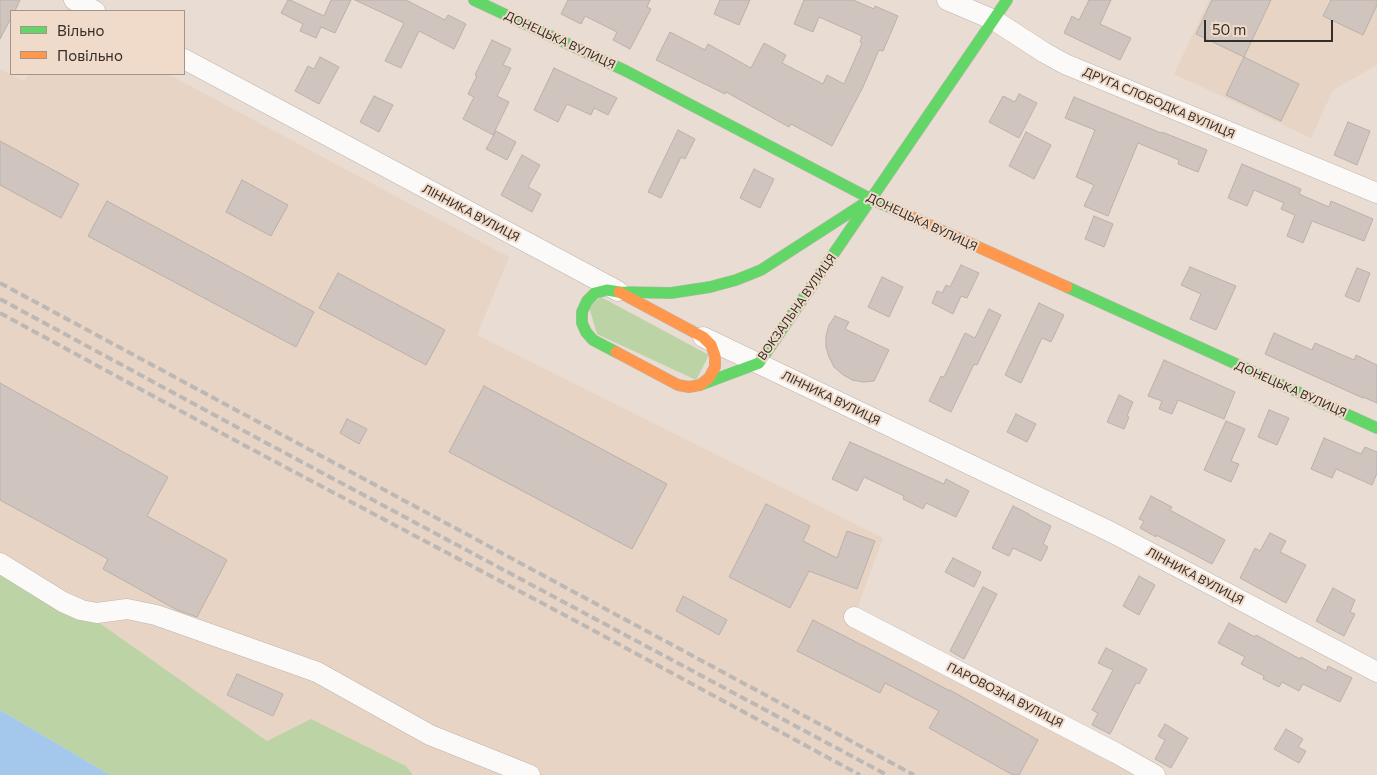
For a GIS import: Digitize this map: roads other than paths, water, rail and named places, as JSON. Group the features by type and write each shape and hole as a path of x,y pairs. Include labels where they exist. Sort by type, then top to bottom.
{"street":[{"path":"74,0 93,10"},
{"name":"ДОНЕЦЬКА ВУЛИЦЯ","path":"474,0 626,71 871,199 1377,428"},
{"name":"ДРУГА СЛОБОДКА ВУЛИЦЯ","path":"947,0 994,20 1045,54 1065,64 1377,193"},
{"name":"ВОКЗАЛЬНА ВУЛИЦЯ","path":"700,385 759,363 1007,0"},
{"name":"ЛІННИКА ВУЛИЦЯ","path":"185,60 703,337 1111,532 1377,672"},
{"name":"ВОКЗАЛЬНА ВУЛИЦЯ","path":"587,301 595,293 607,290 671,293 710,287 736,280 761,270 871,199"},
{"path":"598,280 582,312 582,323 586,332 593,340 678,385 689,387 700,385 709,378 715,367 716,356 711,345 703,337"},
{"path":"0,563 63,602 81,610 97,613 127,609 156,615 317,672 430,735 530,775"},
{"name":"ПАРОВОЗНА ВУЛИЦЯ","path":"854,617 1155,775"}],"water":[{"path":"0,710 110,775 0,775"}],"railway":[{"path":"0,283 914,775"},
{"path":"0,299 887,775"},
{"path":"0,313 860,775"}]}
